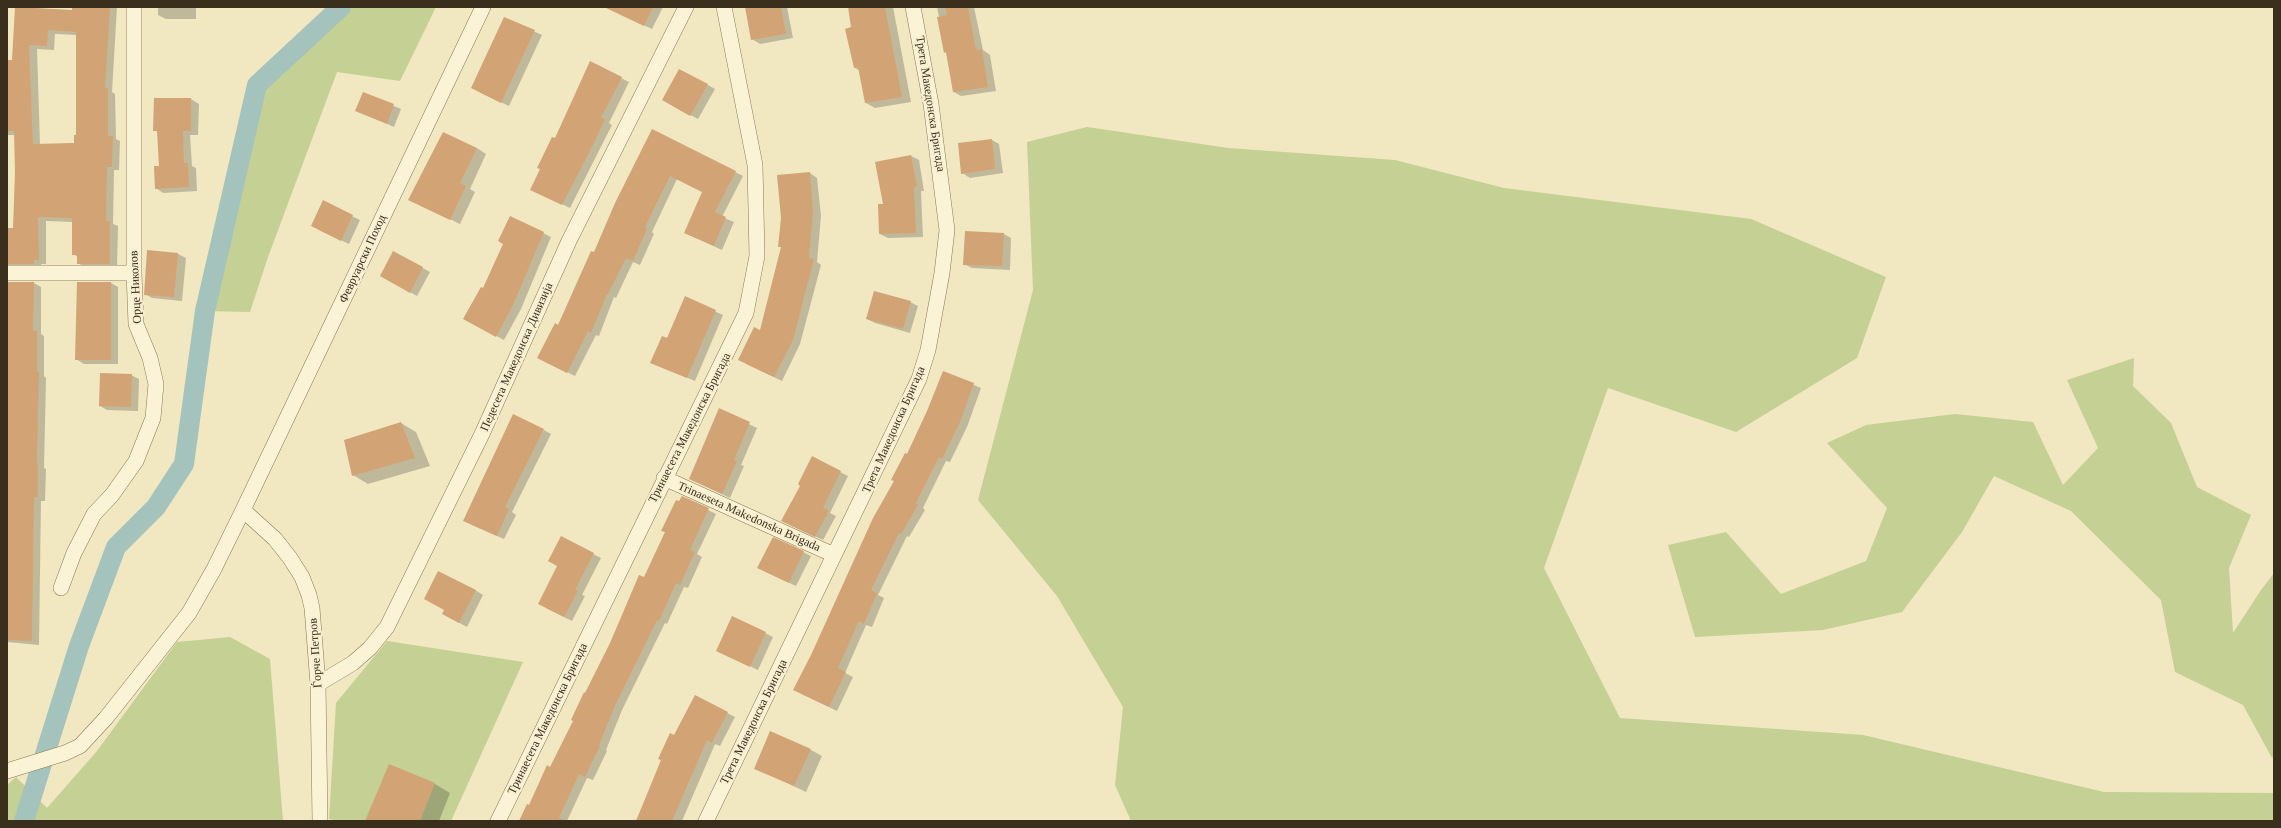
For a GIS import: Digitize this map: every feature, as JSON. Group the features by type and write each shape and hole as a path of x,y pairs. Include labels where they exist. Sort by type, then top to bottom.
{"street":[{"name":"Орце Николов","path":"61,588 74,553 94,514 112,495 136,460 153,418 156,384 150,358 136,324 134,273 134,7"},
{"name":"Февруарски Поход","path":"11,770 65,753 80,746 106,718 189,613 214,569 243,510 483,7"},
{"name":"Педесета Македонска Дивизија","path":"318,684 335,676 370,648 386,627 482,434 568,241 686,7"},
{"name":"Тринаесета Македонска Бригада","path":"498,821 664,478 734,340 746,313 757,256 755,165 724,7"},
{"name":"Трета Македонска Бригада","path":"706,821 919,379 928,350 942,273 947,230 941,172 914,7"},
{"path":"7,273 134,273"},
{"name":"Trinaeseta Makedonska Brigada","path":"664,478 834,555"},
{"name":"Ѓорче Петров","path":"243,510 275,539 302,577 312,608 318,684 320,821"}],"green space":[{"path":"341,7 436,7 400,81 337,72 268,257 250,312 205,311 251,90"},
{"path":"1087,127 1228,148 1395,160 1504,188 1751,219 1886,277 1857,358 1736,432 1608,388 1544,568 1620,718 1863,735 2104,792 2274,793 2274,821 1131,821 1115,785 1123,707 1057,596 978,500 1033,290 1027,142"},
{"path":"2134,358 2133,386 2171,423 2197,487 2251,515 2229,568 2233,633 2274,573 2274,756 2272,758 2243,705 2175,672 2161,600 2071,511 1994,476 1962,532 1902,612 1823,630 1695,637 1668,545 1726,532 1781,594 1866,561 1887,508 1827,443 1866,425 1955,414 2033,422 2063,485 2098,448 2067,380"},
{"path":"230,637 270,659 283,821 7,821 7,785 16,777 47,808 97,751 177,642"},
{"path":"387,641 523,662 451,821 337,821 329,819 336,703"}],"building":[{"path":"15,7 72,10 72,7 110,7 105,88 108,88 108,136 113,136 112,167 107,167 106,221 110,221 110,264 77,264 77,255 72,255 72,218 38,217 39,260 34,260 34,264 7,264 7,228 13,228 15,172 14,131 7,131 7,60 12,60","holes":["48,30 76,32 76,135 74,135 74,143 33,144 29,45 47,46"]},
{"path":"604,7 653,7 644,26"},
{"path":"745,7 781,7 786,34 751,40"},
{"path":"848,7 885,7 902,97 865,103 858,67 854,68 845,29 851,27"},
{"path":"945,7 968,7 976,50 982,49 988,87 953,92 946,52 944,53 937,17 947,15"},
{"path":"504,17 535,30 501,103 471,88"},
{"path":"590,61 622,77 601,118 605,119 594,143 562,205 530,190 540,169 537,168 552,137 555,138"},
{"path":"679,69 708,84 690,116 662,100"},
{"path":"363,92 394,104 387,124 355,111"},
{"path":"154,98 191,98 191,131 183,131 184,163 188,163 189,187 155,189 154,166 159,166 157,131 153,131"},
{"path":"652,129 736,171 715,212 726,217 714,246 684,233 702,192 670,176 645,227 647,229 633,261 626,258 607,294 591,333 588,331 567,373 537,358 555,323 558,325 591,251 594,252 615,203"},
{"path":"443,132 477,148 460,183 466,186 450,220 408,200"},
{"path":"992,139 995,169 961,174 958,143"},
{"path":"911,155 917,187 914,187 916,233 879,234 878,204 883,204 875,162"},
{"path":"810,172 813,212 809,258 814,259 793,340 774,377 738,360 754,327 760,330 781,247 778,247 781,218 777,175"},
{"path":"323,200 353,215 341,241 311,226"},
{"path":"510,216 544,232 513,305 496,337 463,319 481,287 483,288 503,244 498,241"},
{"path":"965,231 1004,233 1002,266 963,265"},
{"path":"147,250 178,253 174,297 144,295"},
{"path":"393,251 423,267 410,293 380,276"},
{"path":"7,282 34,282 33,331 37,331 37,372 39,372 37,463 38,497 34,497 32,641 7,640"},
{"path":"77,282 111,282 111,360 75,360"},
{"path":"874,291 911,301 903,329 866,319"},
{"path":"685,296 716,310 687,378 650,363 662,336 667,338"},
{"path":"943,371 974,383 960,422 942,459 939,457 916,503 918,505 901,534 899,533 871,590 877,593 864,624 859,621 838,668 846,672 829,707 793,690 811,655 873,518 894,481 891,480 905,453 907,454 927,411"},
{"path":"100,373 132,374 131,407 99,406"},
{"path":"719,408 750,422 734,460 737,461 722,494 689,479"},
{"path":"513,414 544,429 505,507 509,509 497,536 463,521"},
{"path":"401,422 415,458 352,476 344,440"},
{"path":"812,456 841,471 823,508 829,511 815,537 781,521 800,486 798,484"},
{"path":"682,496 709,508 690,550 695,552 680,585 676,583 659,621 657,620 615,706 599,745 600,746 585,777 579,774 559,818 566,821 519,821 527,804 529,805 547,765 550,767 573,721 571,720 610,643 639,575 644,577 665,532 661,531 676,500 679,501"},
{"path":"561,536 594,553 575,590 578,591 564,617 538,604 557,566 548,561"},
{"path":"773,537 804,551 789,583 757,568"},
{"path":"438,571 476,590 459,623 442,614 444,610 424,599"},
{"path":"732,616 766,632 750,667 716,651"},
{"path":"695,695 728,712 712,743 707,740 672,821 636,821 661,760 658,759 670,733 674,735"},
{"path":"770,731 811,749 794,786 754,769"},
{"path":"389,764 435,783 420,821 365,821"}],"waterway":[{"path":"24,821 79,646 116,547 156,507 184,464 205,311 257,85 341,7"}]}
